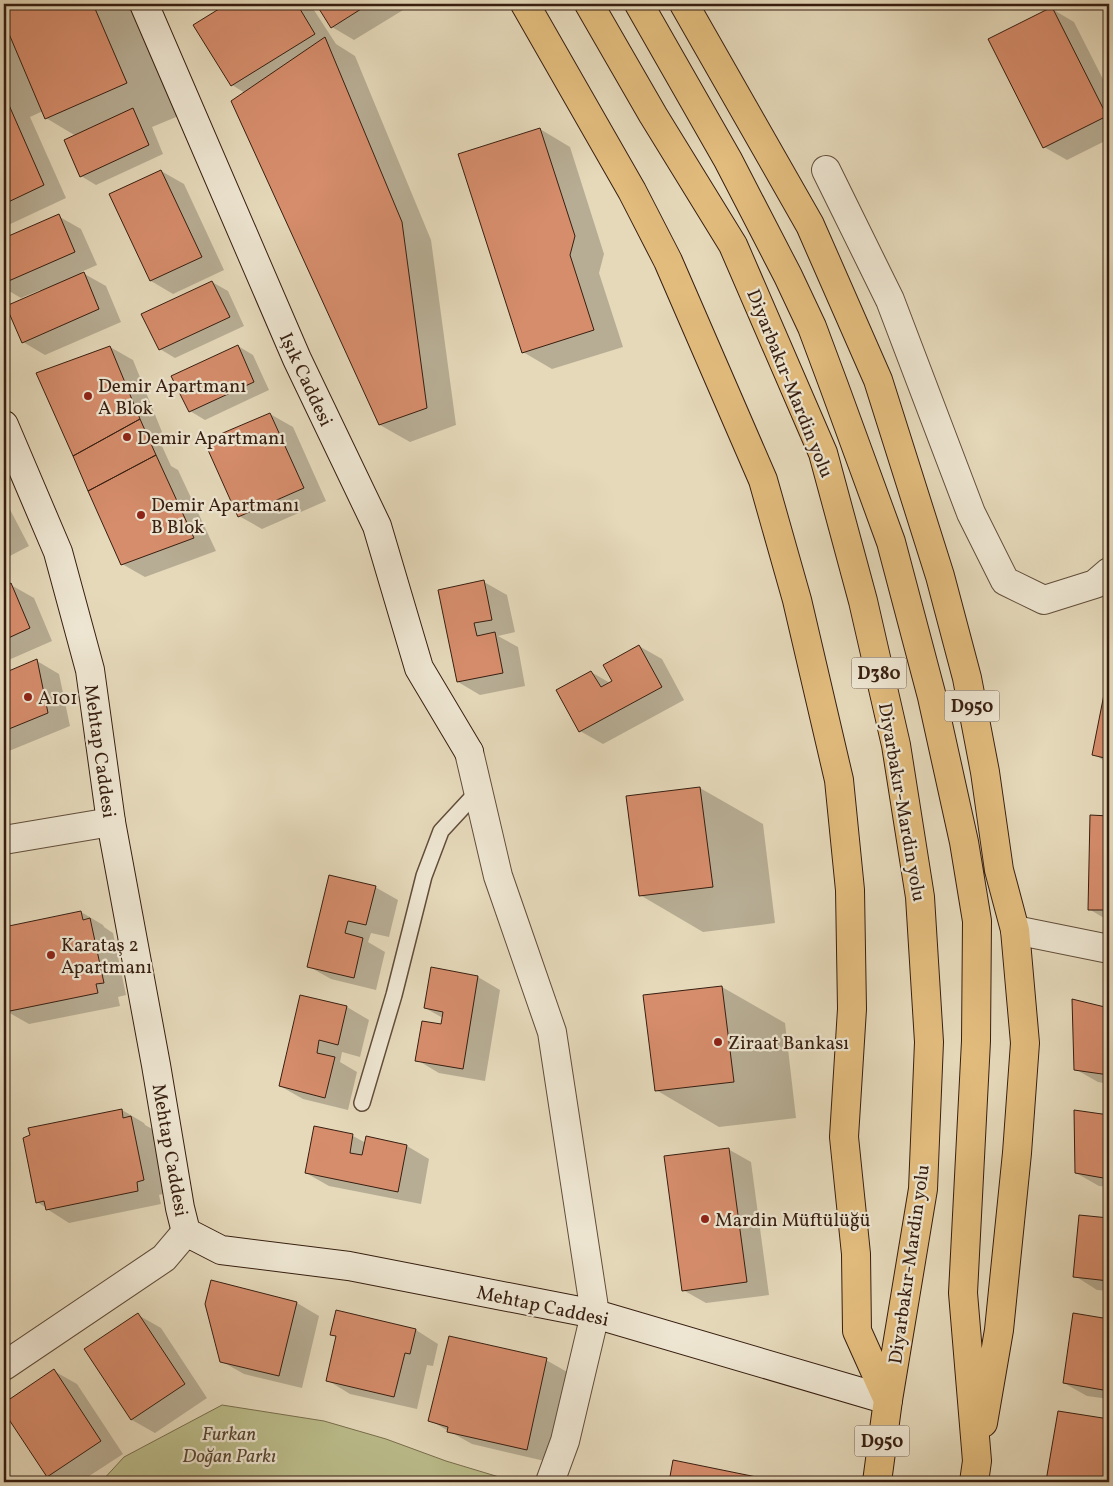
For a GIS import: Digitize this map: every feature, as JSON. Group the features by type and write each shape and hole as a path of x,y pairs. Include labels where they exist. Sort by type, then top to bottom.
{"highway":[{"name":"D950","path":"525,4 632,190 668,262 763,480 797,600 839,780 850,890 852,1009 844,1137 856,1254 857,1330 888,1400"},
{"name":"Diyarbakır-Mardin yolu","path":"589,4 653,115 734,245 823,453 863,601 896,745 920,897 929,1042 922,1190 888,1400 877,1482"},
{"name":"Diyarbakır-Mardin yolu","path":"639,4 736,177 788,276 812,328 891,542 932,697 964,842 977,921 976,1041 963,1293 976,1472"},
{"name":"D950","path":"684,4 810,224 878,380 940,576 967,678 985,772 999,870 1015,930 1025,1044 1017,1153 999,1330 976,1472"}],"street":[{"name":"Işık Caddesi","path":"144,4 297,359 377,526 420,668 469,752 498,876 552,1032 595,1314"},
{"path":"826,170 890,300 971,513 1005,581 1044,600 1095,584 1109,572"},
{"name":"Mehtap Caddesi","path":"4,428 58,552 90,670 111,822 156,1065 180,1208 186,1232 221,1250 349,1266 595,1314 888,1400"},
{"path":"4,840 111,822"},
{"path":"1015,930 1109,949"},
{"path":"4,1366 164,1258 186,1232"},
{"path":"555,1476 595,1314"}],"lane":[{"path":"362,1103 394,995 424,876 441,831 478,791"}],"green space":[{"name":"Furkan Doğan Parkı","path":"222,1405 324,1421 386,1439 512,1482 101,1482 124,1457"}],"building":[{"path":"4,4 93,4 127,83 45,119 4,22"},
{"path":"227,4 297,4 315,34 231,86 193,25"},
{"path":"316,4 369,4 331,28"},
{"path":"1052,7 1107,116 1043,148 988,39"},
{"path":"325,37 402,222 427,408 379,425 231,101"},
{"path":"4,97 44,185 4,204"},
{"path":"133,108 149,145 80,177 64,140"},
{"path":"540,128 575,236 570,255 594,330 522,353 458,154"},
{"path":"161,170 202,257 150,281 109,194"},
{"path":"59,214 75,252 4,283 4,238"},
{"path":"84,272 99,309 22,343 6,306"},
{"path":"212,281 230,317 159,350 141,314"},
{"path":"238,345 254,382 189,412 171,376"},
{"name":"Demir Apartmanı A Blok","path":"110,346 140,419 73,456 36,373"},
{"path":"270,413 304,488 238,517 204,441"},
{"name":"Demir Apartmanı","path":"140,419 156,455 88,491 73,456"},
{"name":"Demir Apartmanı B Blok","path":"156,455 194,538 121,565 88,491"},
{"path":"484,580 492,620 474,623 477,636 495,632 503,673 457,682 438,590"},
{"path":"11,583 30,628 4,640 4,587"},
{"path":"639,645 662,687 579,732 556,690 591,671 601,687 612,681 603,665"},
{"path":"37,659 48,713 4,731 4,673"},
{"path":"1109,669 1109,759 1092,755"},
{"path":"700,787 713,887 639,896 626,796"},
{"path":"1090,815 1109,816 1109,910 1088,910"},
{"path":"329,875 376,886 366,925 348,921 345,933 363,938 354,978 307,967"},
{"name":"Karataş 2 Apartmanı","path":"81,911 83,920 90,918 104,983 96,984 98,993 5,1012 4,927"},
{"path":"431,967 478,976 463,1069 415,1061 422,1021 441,1024 443,1012 424,1008"},
{"path":"722,986 734,1082 655,1091 643,995"},
{"path":"300,995 347,1006 338,1045 319,1040 317,1053 335,1057 325,1098 279,1086"},
{"path":"1072,999 1109,1008 1109,1075 1074,1070"},
{"path":"122,1109 123,1118 131,1116 144,1180 137,1182 138,1191 46,1210 44,1201 36,1203 23,1138 30,1135 28,1128"},
{"path":"1074,1110 1109,1115 1109,1179 1075,1173"},
{"path":"314,1126 353,1134 350,1153 362,1155 366,1136 407,1145 398,1192 305,1173"},
{"name":"Mardin Müftülüğü","path":"729,1148 747,1282 682,1291 664,1156"},
{"path":"1079,1215 1109,1218 1109,1281 1073,1277"},
{"path":"211,1280 297,1302 279,1376 220,1362 205,1304"},
{"path":"336,1310 416,1329 410,1354 405,1353 394,1397 326,1381 336,1336 330,1335"},
{"path":"138,1313 185,1384 131,1420 84,1349"},
{"path":"1073,1313 1109,1319 1109,1391 1063,1383"},
{"path":"449,1336 547,1358 527,1450 447,1432 448,1427 428,1421"},
{"path":"54,1369 101,1441 47,1477 4,1412 4,1403"},
{"path":"1058,1411 1109,1419 1109,1482 1046,1481"},
{"path":"673,1460 781,1482 669,1482"}],"place":[{"name":"Demir Apartmanı A Blok","path":"88,396"},
{"name":"Demir Apartmanı","path":"127,437"},
{"name":"Demir Apartmanı B Blok","path":"141,515"},
{"name":"A101","path":"28,697"},
{"name":"Karataş 2 Apartmanı","path":"51,955"},
{"name":"Ziraat Bankası","path":"718,1042"},
{"name":"Mardin Müftülüğü","path":"705,1219"}]}
